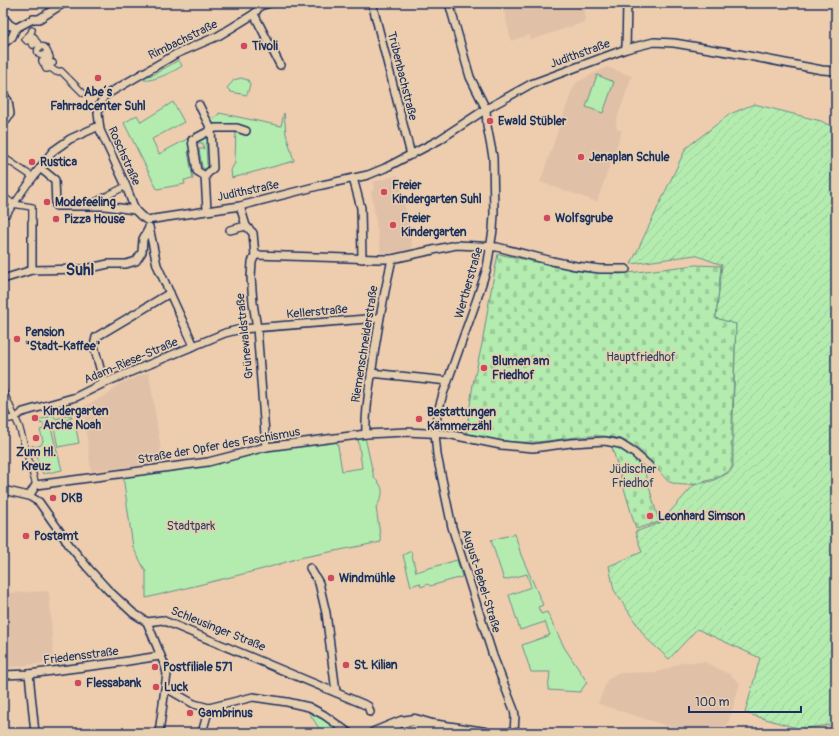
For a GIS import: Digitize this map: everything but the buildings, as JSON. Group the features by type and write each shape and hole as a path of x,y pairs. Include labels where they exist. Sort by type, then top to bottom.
{"main road":[{"path":"376,732 400,722 415,720 432,725 485,733"},
{"path":"406,733 432,725"}],"street":[{"path":"10,27 33,19 39,19 64,3"},
{"name":"Rimbachstraße","path":"104,96 176,54 218,36 254,14 259,5 270,3"},
{"name":"Trübenbachstraße","path":"372,3 411,155"},
{"path":"449,3 470,77 486,109"},
{"path":"626,49 627,3"},
{"path":"254,14 280,65"},
{"path":"3,17 10,27 12,37 3,44"},
{"path":"40,44 35,32 31,29 31,33 25,39 27,41 34,37 35,39 32,43 33,45 37,42 40,44 45,47 50,57 42,61 43,63 54,66 61,71 83,94"},
{"name":"Judithstraße","path":"147,220 240,206 368,175 385,168 439,140 486,109 531,84 626,49 654,42 674,43 822,70 836,71"},
{"path":"3,94 8,101 10,114 3,124"},
{"name":"Roschstraße","path":"104,96 98,113 99,126 135,210 147,220"},
{"path":"199,105 211,129 213,168 205,176 207,210"},
{"name":"Wertherstraße","path":"435,433 437,415 487,268 491,246 494,214 493,157 487,126 486,109"},
{"path":"3,214 7,214 53,151 70,140 99,126"},
{"path":"205,176 197,171 192,140 211,129 237,128 246,131"},
{"path":"3,157 32,179"},
{"path":"40,168 55,180 56,206 105,206 135,210"},
{"path":"353,178 361,208 362,259"},
{"path":"86,206 126,186"},
{"path":"3,196 13,204 32,207 32,270"},
{"name":"Grünewaldstraße","path":"240,206 246,226 253,233 255,255 252,262 251,277 257,328 266,446"},
{"path":"147,220 157,265 194,346"},
{"path":"230,230 246,226"},
{"path":"3,280 32,270 86,269 108,264 126,264 136,261 142,252 143,239 149,228"},
{"path":"255,255 392,259 456,245 491,246 576,266 600,269 626,269"},
{"name":"Riemenschneiderstraße","path":"366,434 366,414 379,318 392,259"},
{"path":"104,383 94,346 96,337 170,293"},
{"name":"Kellerstraße","path":"257,328 379,318"},
{"name":"Adam-Riese-Straße","path":"15,418 23,412 76,397 104,383 225,333 241,329 257,328"},
{"path":"371,373 448,381"},
{"path":"3,391 19,426 36,485 29,496"},
{"path":"3,420 15,418"},
{"name":"Straße der Opfer des Faschismus","path":"36,485 208,462 266,446 366,434 406,432 447,434 501,445 533,448 571,443 605,441 620,444 634,453 649,466"},
{"name":"August-Bebel-Straße","path":"435,433 437,454 452,527 493,656 514,710 514,733"},
{"path":"3,490 29,496 39,502 70,546 88,568 108,590 133,613 147,622 167,674 159,733"},
{"path":"310,568 319,583 326,613 336,692"},
{"name":"Schleusinger Straße","path":"147,622 162,620 368,706 370,712"},
{"name":"Friedensstraße","path":"3,675 29,674 160,656"},
{"path":"29,674 35,733"},
{"path":"166,688 194,704 209,708 253,697 309,707 324,715 349,733"},
{"path":"202,733 209,708"}],"shaded area":[{"path":"502,3 585,3 585,22 531,40 529,35 511,41"},
{"name":"Jenaplan Schule","path":"607,67 632,76 616,122 617,129 622,131 597,202 540,182 572,90 577,82"},
{"name":"Freier Kindergarten","path":"398,175 413,250 381,254 371,191 374,189 373,182"},
{"path":"149,372 163,463 91,471 83,407 110,393 117,385"},
{"path":"49,591 54,662 3,668 3,593"},
{"path":"683,662 705,662 729,674 740,683 729,721 721,733 689,733 598,704 607,680 617,673 658,672"}],"green space":[{"path":"179,60 182,66 179,68 158,78 144,80 143,78 150,75 151,76"},
{"path":"597,75 614,82 603,113 586,107"},
{"path":"241,78 248,80 250,84 247,95 231,92 227,88 234,80"},
{"path":"173,102 184,122 152,139 159,154 189,138 192,151 188,152 193,179 184,180 185,184 157,189 124,123 137,115 141,122"},
{"path":"754,104 821,121 836,129 836,724 800,729 745,713 760,658 697,629 669,659 646,638 614,590 609,566 642,552 635,532 660,523 694,485 712,481 730,472 733,467 736,324 716,318 722,265 695,255 631,264 686,148 730,114"},
{"path":"219,113 281,126 284,113 286,134 294,161 232,178 231,170 235,163 236,126 213,126 210,121 218,116"},
{"path":"206,136 209,137 212,142 206,144 207,165 212,165 205,169 202,167 199,149 204,149 203,143 198,143 198,140"},
{"name":"Hauptfriedhof","path":"498,254 585,272 620,274 696,265 721,266 716,318 736,324 732,420 732,467 730,470 713,479 688,485 679,485 667,480 648,458 634,446 623,440 612,437 589,436 544,441 516,442 483,438 466,434 473,384 482,344"},
{"path":"54,415 55,419 71,415 72,418 50,425 62,470 43,474 32,445 35,447 41,445 43,441 40,430 44,429 44,424 40,423 39,420"},
{"path":"75,424 79,443 58,447 54,428"},
{"name":"Stadtpark","path":"365,437 374,478 378,481 382,488 381,499 376,507 381,542 299,558 263,569 146,598 146,572 133,547 123,476 266,448 337,440 342,471 362,468 358,438"},
{"name":"Jüdischer Friedhof","path":"612,447 619,447 633,457 644,469 659,522 636,529"},
{"path":"515,534 521,555 543,605 538,607 541,614 547,612 564,647 587,682 580,692 548,690 550,672 531,672 522,645 550,635 545,622 520,630 509,595 531,587 527,574 504,580 491,540"},
{"path":"411,551 416,572 457,560 462,577 430,586 428,584 421,587 420,583 411,586 403,555"},
{"path":"308,711 323,718 342,733 322,733"}],"place":[{"name":"Tivoli","path":"244,46"},
{"name":"Abe´s Fahrradcenter Suhl","path":"98,78"},
{"name":"Ewald Stübler","path":"490,121"},
{"name":"Jenaplan Schule","path":"581,157"},
{"name":"Rustica","path":"32,162"},
{"name":"Freier Kindergarten Suhl","path":"384,192"},
{"name":"Modefeeling","path":"47,202"},
{"name":"Wolfsgrube","path":"547,218"},
{"name":"Pizza House","path":"56,219"},
{"name":"Freier Kindergarten","path":"393,225"},
{"name":"Pension \"Stadt-Kaffee\"","path":"17,339"},
{"name":"Blumen am Friedhof","path":"484,368"},
{"name":"Kindergarten Arche Noah","path":"35,418"},
{"name":"Bestattungen Kämmerzähl","path":"419,419"},
{"name":"Zum Hl. Kreuz","path":"36,438"},
{"name":"DKB","path":"53,498"},
{"name":"Leonhard Simson","path":"650,516"},
{"name":"Postamt","path":"26,536"},
{"name":"Windmühle","path":"331,578"},
{"name":"St. Kilian","path":"346,665"},
{"name":"Postfiliale 571","path":"155,667"},
{"name":"Flessabank","path":"78,683"},
{"name":"Luck","path":"156,687"},
{"name":"Gambrinus","path":"190,713"}],"district":[{"name":"Suhl","path":"80,270"}]}
